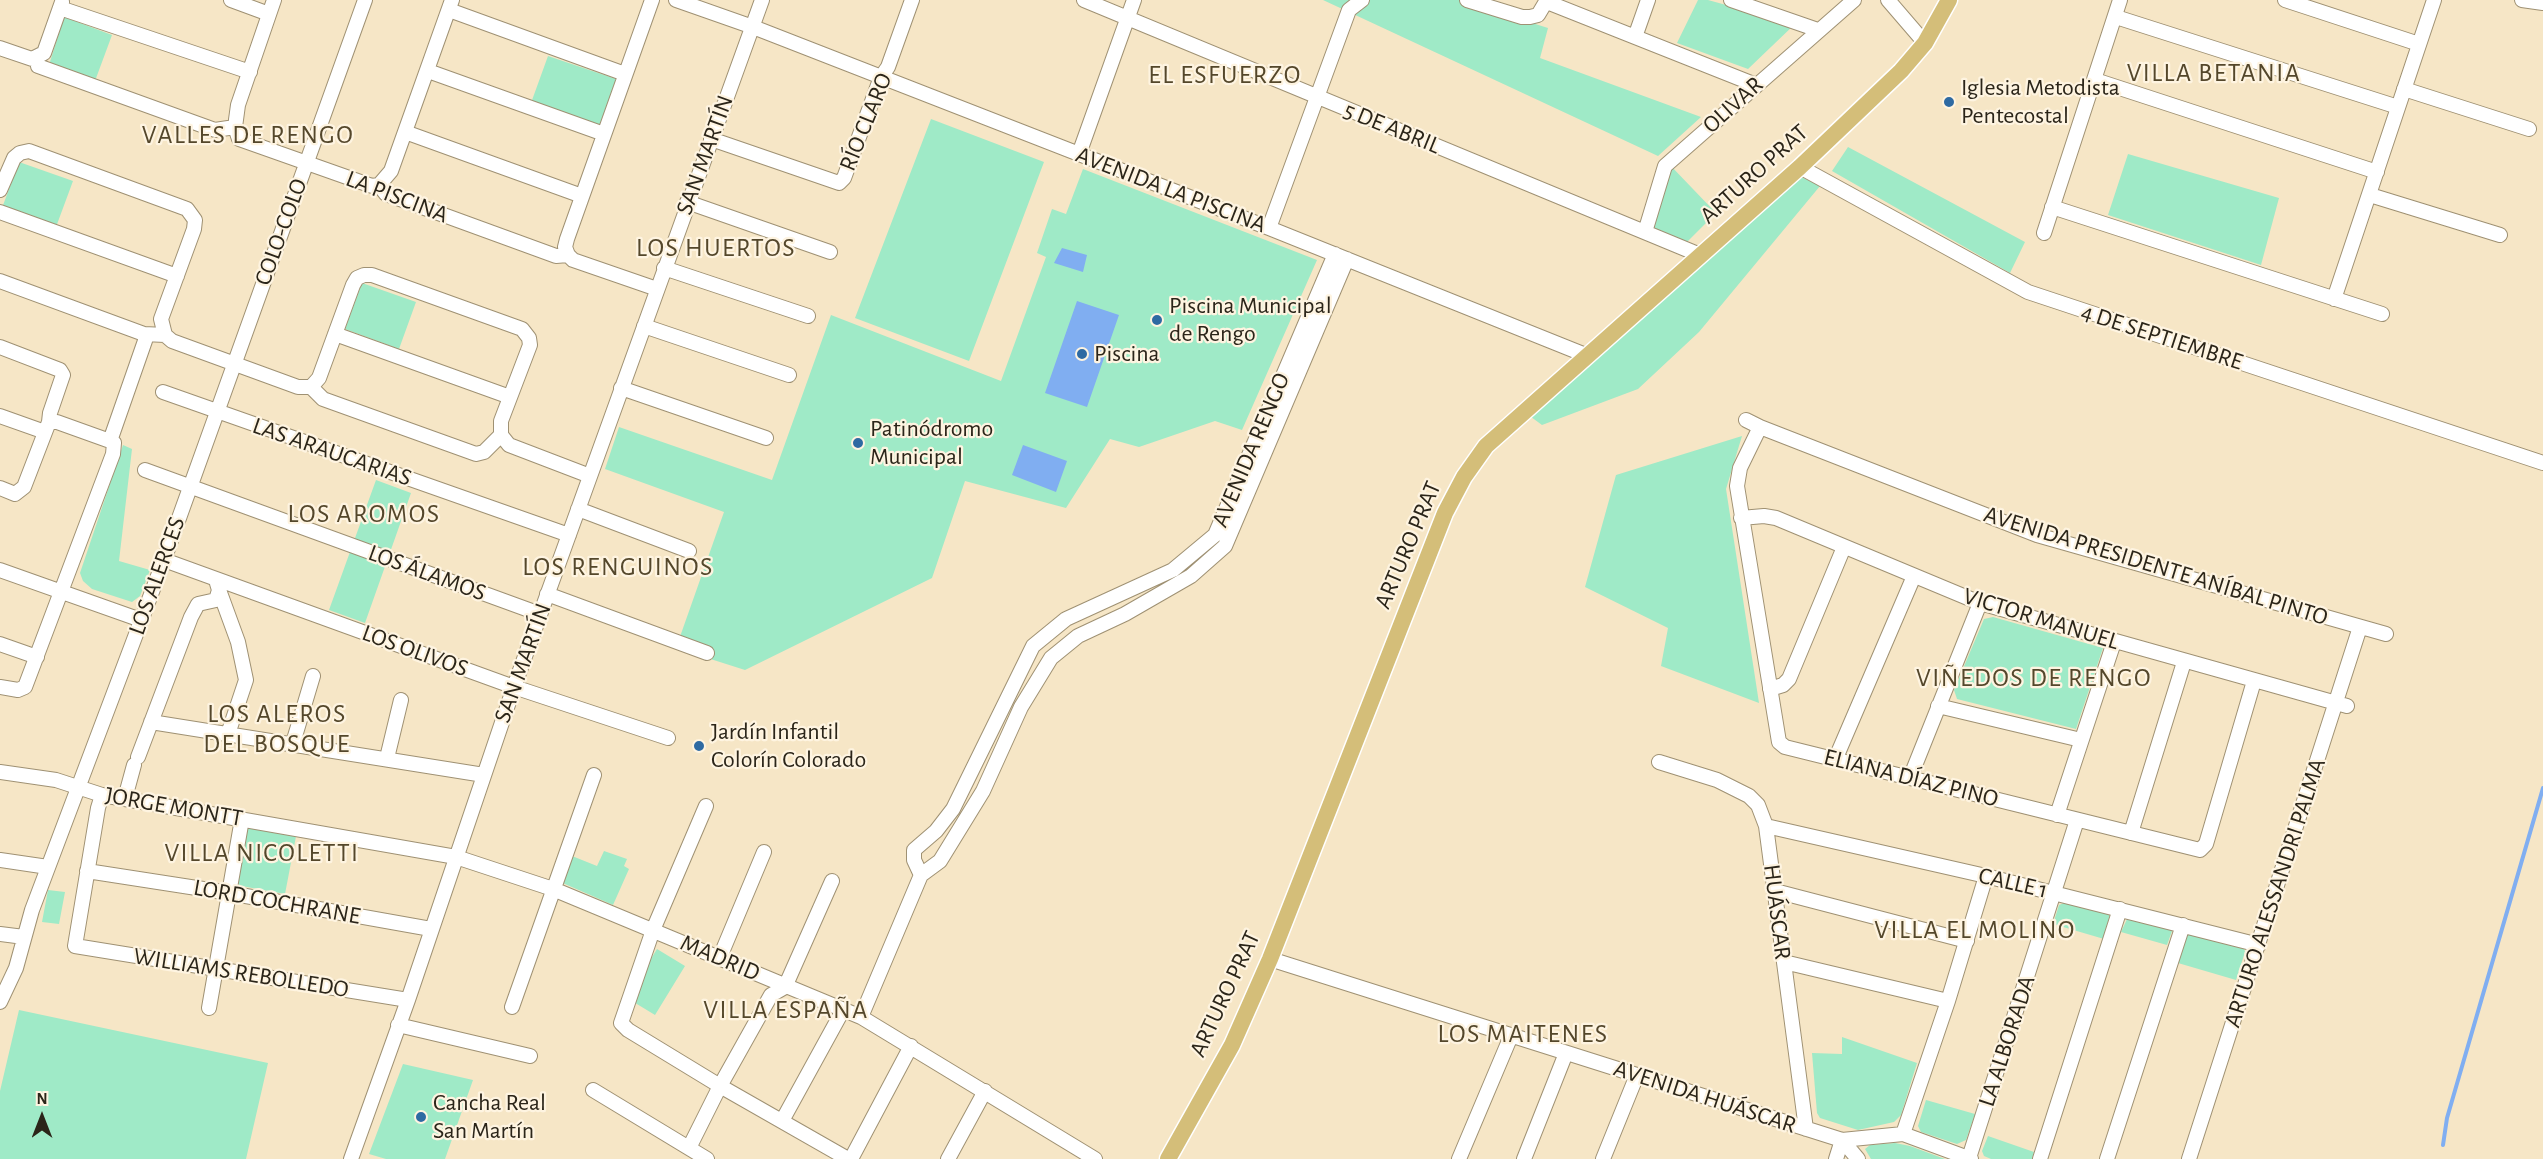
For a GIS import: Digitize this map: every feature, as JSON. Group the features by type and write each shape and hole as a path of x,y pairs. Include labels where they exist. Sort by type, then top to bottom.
{"main road":[{"name":"ARTURO PRAT","path":"1168,1159 1232,1045 1270,959 1444,513 1464,477 1486,446 1800,167 1901,71 1925,43 1949,0"}],"street":[{"path":"231,0 269,14"},
{"path":"37,57 38,66 215,130 235,127 238,105 274,0"},
{"name":"COLO-COLO","path":"234,362 365,0"},
{"path":"568,255 565,247 652,0"},
{"path":"676,0 753,27"},
{"name":"SAN MARTÍN","path":"351,1159 408,1000 514,687 687,202 762,0"},
{"name":"RÍO CLARO","path":"711,139 840,183 844,178 881,77 888,67 912,0"},
{"name":"5 DE ABRIL","path":"1084,0 1700,255"},
{"path":"1079,154 1134,0"},
{"path":"1269,228 1349,10 1362,0"},
{"path":"1470,0 1522,17 1538,15 1547,1 1756,85"},
{"path":"1635,37 1648,0"},
{"path":"1731,0 1818,30"},
{"name":"OLIVAR","path":"1645,232 1665,166 1854,0"},
{"path":"1888,0 1925,43"},
{"path":"2044,233 2120,0"},
{"path":"2285,0 2418,44"},
{"path":"2334,299 2434,0"},
{"path":"2522,0 2543,3"},
{"path":"0,48 32,59 44,53 61,4 250,72"},
{"path":"380,185 391,171 451,5 626,74"},
{"path":"2116,16 2397,107"},
{"name":"AVENIDA LA PISCINA","path":"753,27 1269,228 1588,356"},
{"path":"428,71 604,134"},
{"path":"2095,80 2377,172"},
{"path":"2404,88 2529,129"},
{"name":"LA PISCINA","path":"235,127 239,139 372,186 380,185 386,194 556,256 568,255 573,260 657,289"},
{"path":"405,132 582,196"},
{"path":"0,190 14,158 20,153 29,151 187,209 193,215 195,224 161,319 165,334 172,341 298,387 311,387 323,399 476,454 484,452 501,435"},
{"name":"4 DE SEPTIEMBRE","path":"1800,167 2028,292 2543,463"},
{"path":"2370,195 2499,235"},
{"path":"687,202 830,252"},
{"path":"2052,207 2382,314"},
{"path":"0,212 177,276"},
{"name":"AVENIDA RENGO","path":"921,875 914,860 914,850 936,831 953,809 1033,646 1065,619 1173,570 1215,535 1341,257"},
{"name":"AVENIDA RENGO","path":"861,1017 921,875 939,861 983,791 1021,707 1051,658 1078,636 1125,614 1191,576 1225,546 1341,257"},
{"path":"664,267 808,316"},
{"path":"311,387 319,378 355,281 364,275 383,279 525,332 530,345 500,425 501,435 509,445 590,476"},
{"path":"0,281 147,335 165,334"},
{"path":"644,327 789,375"},
{"path":"335,334 510,397"},
{"path":"110,441 147,335"},
{"path":"0,348 60,370 63,375 47,428 24,487 15,494 0,488"},
{"name":"LOS ALERCES","path":"0,1002 16,968 48,867 164,560 234,362"},
{"path":"621,388 766,438"},
{"name":"LAS ARAUCARIAS","path":"163,392 569,535"},
{"path":"0,416 47,428 57,422 114,443 113,454 25,687 18,690 0,687"},
{"path":"1746,420 1760,427"},
{"name":"ELIANA DÍAZ PINO","path":"1760,427 1740,468 1737,486 1779,742 1785,747 2200,850 2206,844 2254,681"},
{"name":"AVENIDA PRESIDENTE ANÍBAL PINTO","path":"1760,427 2037,535 2386,634"},
{"name":"LOS ÁLAMOS","path":"145,470 540,614"},
{"path":"578,509 689,551"},
{"name":"VICTOR MANUEL","path":"1742,518 1764,516 1776,519 1980,603 2341,705"},
{"path":"1770,689 1783,685 1789,679 1844,547"},
{"name":"LOS OLIVOS","path":"164,560 218,585 668,738"},
{"path":"0,570 141,620"},
{"path":"1835,760 1914,576"},
{"path":"218,585 238,642 246,680 228,734"},
{"name":"LOS ALERCES","path":"125,798 136,761 184,635 198,604 216,600 218,585"},
{"path":"548,594 707,653"},
{"path":"1910,778 1980,603"},
{"name":"ARTURO ALESSANDRI PALMA","path":"2189,1159 2341,705 2360,627"},
{"path":"2057,815 2114,642"},
{"path":"0,644 37,657"},
{"path":"2132,833 2184,662"},
{"path":"293,743 313,676"},
{"path":"387,758 401,700"},
{"path":"1938,706 2081,740"},
{"path":"151,722 484,775"},
{"name":"HUÁSCAR","path":"1659,762 1717,780 1749,796 1758,805 1766,826 1806,1129"},
{"name":"JORGE MONTT","path":"0,772 56,780 102,795 456,856"},
{"path":"512,1006 594,775"},
{"path":"87,871 102,795"},
{"path":"706,806 653,930 621,1023 628,1030 720,1086 849,1159 911,1046"},
{"path":"209,1008 242,819"},
{"name":"LA ALBORADA","path":"1970,1159 2077,820"},
{"name":"CALLE 1","path":"1766,826 1986,876 2259,945"},
{"path":"720,957 764,852"},
{"name":"MADRID","path":"456,856 553,889 861,1017 1095,1159"},
{"path":"0,860 48,867"},
{"name":"LORD COCHRANE","path":"87,871 229,893 431,929"},
{"name":"WILLIAMS REBOLLEDO","path":"87,871 75,946 408,1000"},
{"path":"1903,1134 1948,1001 1986,876"},
{"path":"689,1148 720,1086 771,995 785,987 832,880"},
{"path":"1775,891 1967,941"},
{"path":"2040,1159 2120,909"},
{"path":"2107,1159 2183,925"},
{"path":"0,934 24,937"},
{"name":"AVENIDA HUÁSCAR","path":"1270,959 1842,1140"},
{"path":"1784,962 1948,1001"},
{"path":"782,1121 843,1010"},
{"path":"398,1025 530,1056"},
{"path":"1459,1159 1511,1035"},
{"path":"1524,1159 1566,1053"},
{"path":"1605,1158 1637,1075"},
{"path":"593,1090 707,1159"},
{"path":"948,1159 985,1091"},
{"path":"1842,1140 1903,1134 1970,1159"},
{"path":"1836,1159 1842,1140"},
{"path":"1842,1140 1858,1159"}],"green space":[{"path":"1323,0 1459,0 1548,28 1540,58 1701,117 1658,156"},
{"path":"1698,0 1708,0 1795,24 1748,69 1677,43"},
{"path":"64,17 112,35 95,81 49,65"},
{"path":"548,56 616,79 599,127 531,103"},
{"path":"931,119 1044,162 969,361 855,318"},
{"path":"1848,147 2025,242 2010,273 1832,171"},
{"path":"2128,154 2279,198 2261,265 2108,215"},
{"path":"19,162 73,181 56,227 2,208"},
{"path":"1669,164 1716,213 1685,244 1641,224"},
{"path":"1083,169 1317,260 1242,430 1215,421 1139,447 1110,439 1066,508 965,481 932,578 745,670 676,648 724,512 605,469 619,427 772,480 831,315 1001,381 1046,257 1037,253 1052,209 1066,214"},
{"path":"1791,172 1820,186 1699,332 1638,389 1542,425 1527,414"},
{"path":"362,283 416,302 399,349 345,329"},
{"path":"1742,436 1726,489 1759,703 1661,666 1668,628 1585,587 1616,475"},
{"path":"123,445 132,449 119,561 150,570 140,596 132,602 92,589 83,581 80,573"},
{"path":"376,480 411,493 365,623 329,610"},
{"path":"1993,617 2103,648 2076,729 1957,699 1954,690 1984,619"},
{"path":"247,823 297,831 285,894 236,885"},
{"path":"604,851 627,859 624,866 629,869 613,905 558,881 567,854 597,866"},
{"path":"48,890 65,892 59,924 42,922"},
{"path":"2064,903 2110,913 2104,939 2053,924 2059,905"},
{"path":"2128,917 2170,927 2172,931 2167,945 2121,932"},
{"path":"2192,933 2244,948 2245,952 2236,980 2178,963 2187,935"},
{"path":"657,949 685,966 655,1015 627,998"},
{"path":"19,1010 268,1063 246,1159 0,1159 0,1091"},
{"path":"1842,1037 1917,1063 1901,1115 1894,1122 1858,1130 1820,1118 1817,1113 1812,1053 1842,1054"},
{"name":"Cancha Real San Martín","path":"403,1064 473,1080 445,1159 386,1159 369,1154"},
{"path":"1926,1100 1975,1114 1966,1140 1957,1144 1921,1132 1918,1126"},
{"path":"1988,1136 2034,1152 2032,1159 1991,1159 1984,1156 1982,1151"},
{"path":"1895,1143 1945,1159 1871,1159 1865,1149 1870,1145"}],"water":[{"path":"1062,248 1087,255 1083,272 1054,263"},
{"name":"Piscina","path":"1077,301 1119,315 1087,407 1045,393"},
{"path":"1023,445 1067,461 1056,492 1012,475"}],"waterway":[{"path":"2443,1145 2447,1118 2543,788"}],"place":[{"name":"Iglesia Metodista Pentecostal","path":"1949,102"},
{"name":"Piscina Municipal de Rengo","path":"1157,320"},
{"name":"Piscina","path":"1082,354"},
{"name":"Patinódromo Municipal","path":"858,443"},
{"name":"Jardín Infantil Colorín Colorado","path":"699,746"},
{"name":"Cancha Real San Martín","path":"421,1117"}],"district":[{"name":"VILLA BETANIA","path":"2214,73"},
{"name":"EL ESFUERZO","path":"1225,75"},
{"name":"VALLES DE RENGO","path":"248,135"},
{"name":"LOS HUERTOS","path":"716,248"},
{"name":"LOS AROMOS","path":"364,514"},
{"name":"LOS RENGUINOS","path":"618,567"},
{"name":"VIÑEDOS DE RENGO","path":"2034,678"},
{"name":"LOS ALEROS DEL BOSQUE","path":"277,729"},
{"name":"VILLA NICOLETTI","path":"262,853"},
{"name":"VILLA EL MOLINO","path":"1975,930"},
{"name":"VILLA ESPAÑA","path":"786,1010"},
{"name":"LOS MAITENES","path":"1523,1034"}]}
